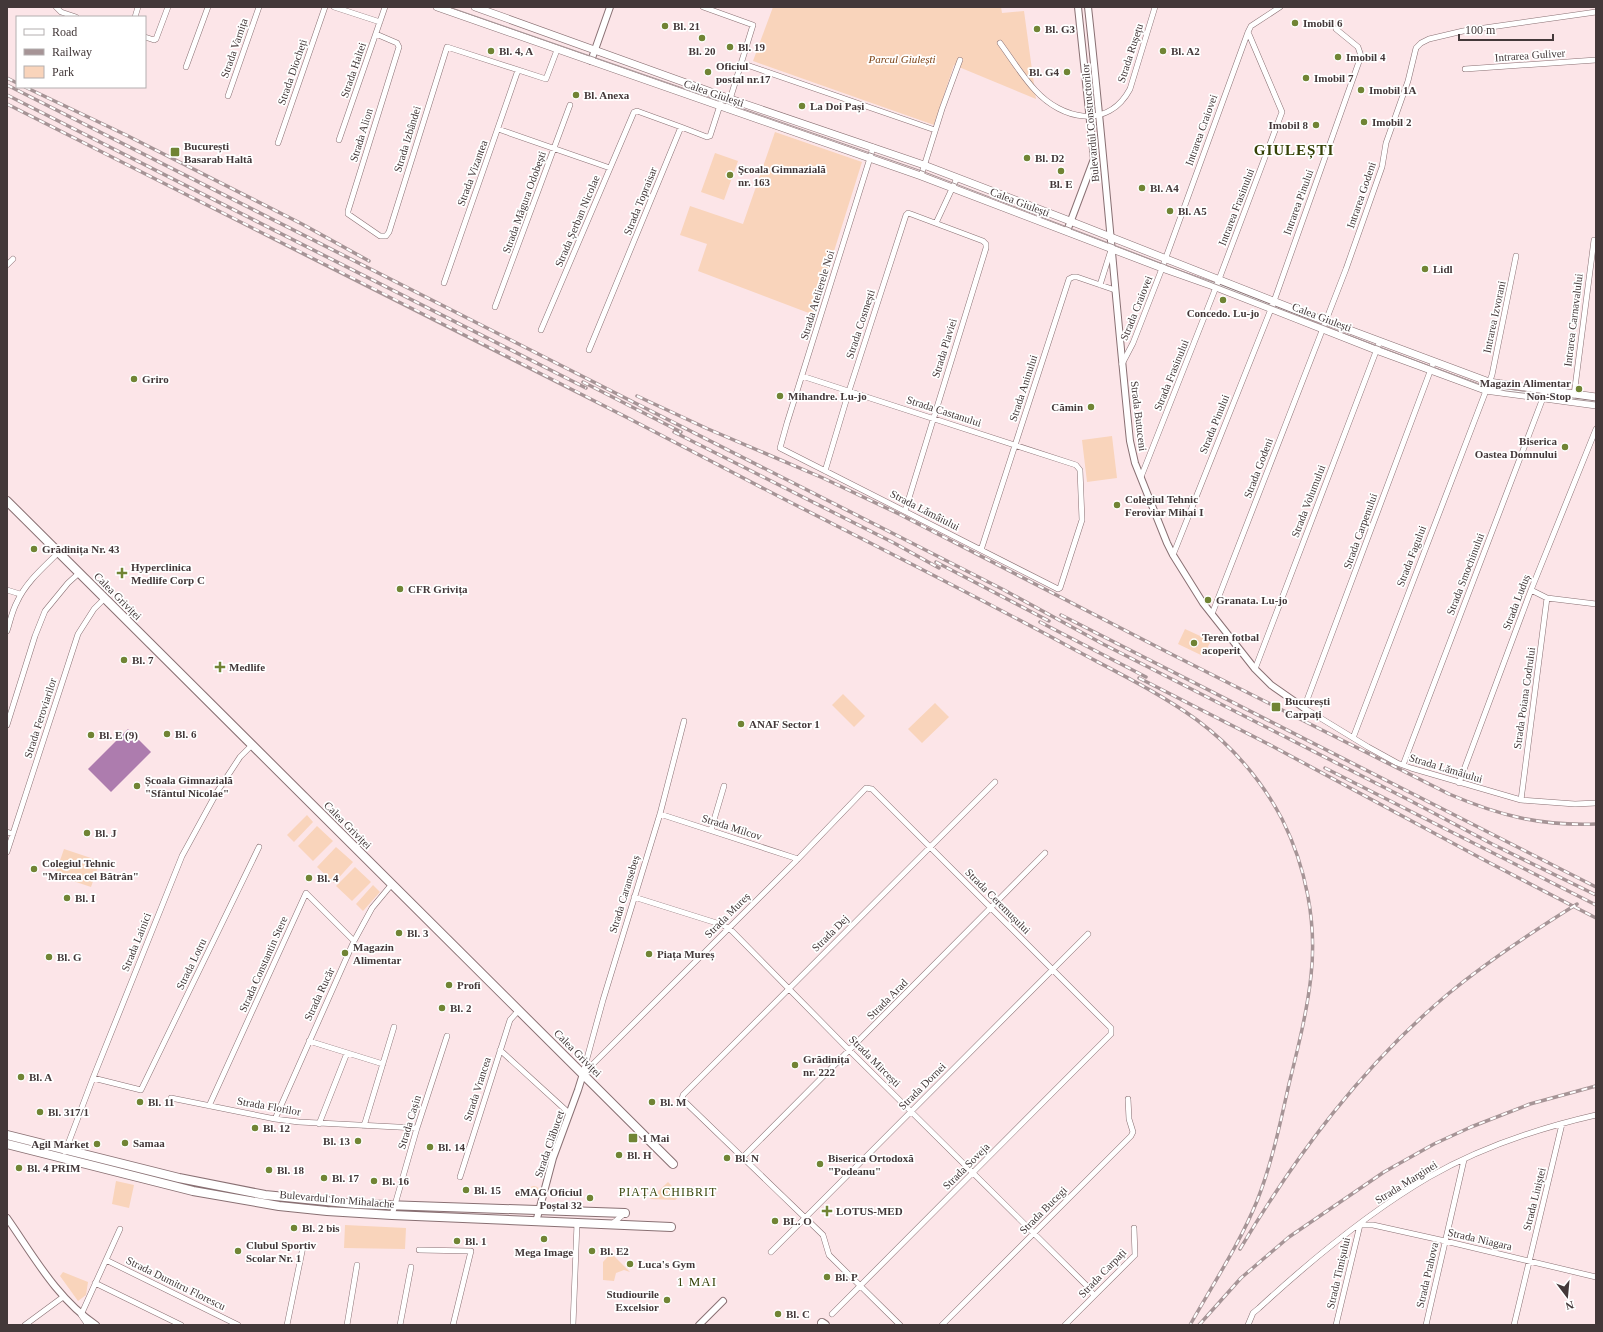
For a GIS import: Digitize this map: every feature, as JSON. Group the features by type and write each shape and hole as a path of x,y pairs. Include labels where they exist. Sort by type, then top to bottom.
{"main road":[{"name":"Calea Giulești","path":"437,7 458,11 557,50 921,176 1111,249 1216,287 1407,362 1485,390 1596,405"},
{"name":"Calea Giulești","path":"475,7 727,97 924,165 1326,321 1489,382 1596,397"},
{"name":"Calea Griviței","path":"7,501 674,1164"},
{"name":"Bulevardul Ion Mihalache","path":"7,1135 179,1178 248,1192 328,1202 624,1213"},
{"name":"Bulevardul Ion Mihalache","path":"7,1144 193,1190 246,1201 314,1210 536,1222 671,1227"}],"street":[{"path":"56,7 61,12 73,16"},
{"path":"146,37 154,40 156,39 168,7"},
{"path":"186,67 208,7"},
{"name":"Strada Varnița","path":"228,96 259,7"},
{"name":"Strada Diocheți","path":"278,143 325,7"},
{"path":"334,7 380,22"},
{"name":"Strada Haltei","path":"339,140 385,7"},
{"path":"591,62 610,7"},
{"path":"681,127 710,136 724,108 727,97 742,63 754,24 703,7"},
{"name":"Bulevardul Constructorilor","path":"1067,231 1094,159 1078,7"},
{"name":"Bulevardul Constructorilor","path":"1088,7 1100,115 1110,236"},
{"name":"Strada Rușețu","path":"1100,115 1115,108 1126,97 1130,89 1155,7"},
{"path":"1248,32 1251,26 1280,7"},
{"name":"Intrarea Godeni","path":"1323,329 1382,167 1386,143 1408,81 1416,48 1420,43 1429,39 1463,31 1596,12"},
{"name":"Intrarea Pinului","path":"1274,301 1361,56 1358,47 1336,29"},
{"name":"Intrarea Craiovei","path":"1165,258 1248,32"},
{"name":"Intrarea Frasinului","path":"1219,279 1282,112 1248,32"},
{"name":"Strada Alion","path":"376,34 397,43 399,47 348,214 374,233 380,236 386,236"},
{"path":"1000,43 1034,90 1041,96 1067,113 1090,116 1100,115"},
{"name":"Strada Izbândei","path":"386,236 389,232 447,47 518,70"},
{"path":"518,70 546,79 557,50"},
{"path":"921,176 935,130 960,60"},
{"name":"Intrarea Guliver","path":"1465,69 1596,60"},
{"path":"742,63 935,130"},
{"name":"Strada Vizantea","path":"444,283 518,70"},
{"name":"Strada Măgura Odobești","path":"495,307 570,105"},
{"name":"Strada Șerban Nicolae","path":"541,330 634,112 637,111 681,127"},
{"name":"Strada Topraisar","path":"589,350 681,127"},
{"path":"498,129 610,168"},
{"name":"Strada Atelierele Noi","path":"780,448 873,147"},
{"path":"1094,159 1103,158"},
{"path":"936,223 957,178"},
{"name":"Strada Cosmești","path":"826,470 849,391 906,215 908,213 936,223"},
{"name":"Strada Plaviei","path":"905,511 987,246 983,241 936,223"},
{"name":"Strada Butuceni","path":"1110,236 1130,441 1141,477 1173,555 1212,614 1255,669 1271,685 1304,708"},
{"name":"Intrarea Carnavalului","path":"1573,402 1594,240"},
{"path":"1100,285 1111,249"},
{"name":"Intrarea Izvorani","path":"1489,382 1516,256"},
{"name":"Strada Craiovei","path":"1122,364 1133,342 1165,258"},
{"path":"7,265 13,259"},
{"name":"Strada Aninului","path":"981,550 1069,279 1077,277 1115,290"},
{"name":"Strada Frasinului","path":"1141,477 1219,279"},
{"name":"Strada Pinului","path":"1173,555 1274,301"},
{"name":"Strada Godeni","path":"1212,614 1323,329"},
{"name":"Strada Volumului","path":"1255,669 1380,341"},
{"path":"1407,362 1410,352"},
{"name":"Strada Carpenului","path":"1304,708 1434,361"},
{"name":"Strada Castanului","path":"802,376 1076,464 1080,478 1082,520 1060,588"},
{"name":"Strada Fagului","path":"1353,738 1489,382"},
{"name":"Strada Smochinului","path":"1403,765 1544,399 1546,390"},
{"name":"Strada Luduș","path":"1459,783 1531,590 1596,429"},
{"name":"Strada Lămâiului","path":"780,448 1058,589 1060,588"},
{"path":"7,631 20,594 31,580 59,552"},
{"path":"7,725 35,636 45,611 79,573"},
{"path":"7,590 20,594"},
{"path":"1531,590 1548,598 1596,604"},
{"name":"Strada Feroviarilor","path":"7,852 78,634 94,609 105,598"},
{"name":"Strada Poiana Codrului","path":"1521,800 1548,598"},
{"name":"Strada Lămâiului","path":"1304,708 1353,738 1403,765 1459,783 1521,800 1569,804 1596,803"},
{"name":"Strada Caransebeș","path":"583,1074 592,1036 660,814 684,721"},
{"name":"Strada Lainici","path":"64,1159 93,1078 182,856 217,792 240,757 252,745"},
{"name":"Strada Dej","path":"743,1157 682,1099 683,1094 995,782"},
{"path":"711,830 724,786"},
{"name":"Strada Mureș","path":"583,1074 866,788 869,788"},
{"name":"Strada Ceremușului","path":"869,788 991,908 1111,1028 1112,1031"},
{"name":"Strada Milcov","path":"660,814 798,858"},
{"path":"7,832 13,834"},
{"name":"Strada Lotru","path":"93,1078 141,1090 259,847"},
{"name":"Strada Arad","path":"743,1157 1045,854"},
{"name":"Strada Rucăr","path":"275,1119 354,941 372,908 392,884"},
{"name":"Strada Constantin Stere","path":"209,1106 306,893 354,941"},
{"name":"Strada Mircești","path":"634,897 728,928 1089,1288 1094,1296"},
{"name":"Strada Dornei","path":"771,1252 1088,934"},
{"name":"Strada Vrancea","path":"460,1177 510,1020 519,1010"},
{"path":"364,1126 394,1027"},
{"name":"Strada Soveja","path":"832,1314 1111,1034 1112,1031"},
{"name":"Strada Cașin","path":"392,1215 417,1128 447,1036"},
{"path":"309,1041 383,1064"},
{"path":"500,1050 569,1113"},
{"path":"318,1124 347,1053"},
{"name":"Strada Clăbucet","path":"536,1222 553,1158 583,1074"},
{"name":"Strada Florilor","path":"171,1098 275,1119 318,1124 417,1128"},
{"name":"Strada Bucegi","path":"942,1325 1131,1136 1133,1132 1129,1119 1128,1099"},
{"name":"Strada Marginei","path":"1248,1325 1253,1313 1326,1250 1402,1194 1429,1177 1464,1160 1503,1144 1562,1124 1596,1115"},
{"name":"Strada Liniștei","path":"1514,1325 1562,1124"},
{"path":"743,1157 823,1235 829,1255 900,1325"},
{"name":"Strada Prahova","path":"1426,1325 1464,1160"},
{"path":"611,1225 624,1213"},
{"path":"7,1218 63,1296 81,1315 88,1325"},
{"path":"573,1325 577,1223"},
{"name":"Strada Niagara","path":"1360,1225 1373,1225 1596,1277"},
{"name":"Strada Timișului","path":"1336,1325 1360,1225"},
{"name":"Strada Carpați","path":"1066,1325 1135,1255 1134,1228"},
{"path":"81,1315 120,1229"},
{"path":"287,1325 303,1247"},
{"path":"419,1250 471,1251 453,1325"},
{"name":"Strada Dumitru Florescu","path":"106,1260 238,1325"},
{"path":"347,1325 357,1265"},
{"path":"400,1325 412,1267"},
{"path":"95,1283 181,1325"},
{"path":"25,1325 63,1296"},
{"path":"699,1325 723,1301"},
{"path":"81,1315 96,1325"}],"green space":[{"name":"Parcul Giulești","path":"773,7 1001,7 1002,13 1024,11 1036,99 954,65 934,125 753,61"},
{"path":"775,132 862,162 814,315 698,271 707,244 680,235 690,206 743,224"},
{"path":"715,153 738,161 724,200 701,192"},
{"path":"1112,436 1117,478 1087,482 1082,440"},
{"name":"Teren fotbal acoperit","path":"1185,629 1211,641 1203,656 1178,644"},
{"path":"843,694 865,716 854,727 832,705"},
{"path":"935,703 949,717 922,743 908,729"},
{"path":"307,815 313,822 294,842 287,835"},
{"path":"317,826 333,841 313,861 298,846"},
{"path":"336,847 353,862 334,883 317,867"},
{"path":"64,849 100,861 91,887 55,875"},
{"path":"355,867 371,882 352,901 336,886"},
{"path":"373,885 380,892 363,911 356,904"},
{"path":"116,1181 134,1185 129,1208 112,1204"},
{"path":"668,1182 681,1195 675,1200 650,1199"},
{"path":"536,1186 539,1187 539,1197 532,1198 529,1197 528,1190 529,1187"},
{"path":"345,1225 406,1228 405,1249 344,1248"},
{"path":"611,1253 630,1272 624,1270 616,1273 614,1281 603,1280 603,1262"},
{"path":"63,1272 88,1282 86,1295 78,1301 60,1276"}],"shaded area":[{"path":"128,729 151,752 111,792 88,769"}],"tram line":[{"path":"449,7 922,171 1480,385 1506,391 1596,402"}],"railway":[{"path":"7,78 16,82"},
{"path":"7,85 1004,590 1103,644 1494,845 1596,895"},
{"path":"27,88 126,135 302,224 369,261"},
{"path":"7,95 586,388"},
{"path":"7,104 551,378 1031,626 1182,709 1210,730 1234,753 1256,778 1274,805 1282,819 1298,856 1308,895 1311,915 1311,976 1299,1044 1275,1143 1262,1187 1242,1233 1190,1325"},
{"path":"583,382 681,432"},
{"path":"637,396 708,429 823,478 899,514 1173,655 1449,794 1503,814 1521,818 1557,823 1596,824"},
{"path":"674,432 894,543 939,568"},
{"path":"936,562 1049,621"},
{"path":"1061,615 1596,887"},
{"path":"1040,622 1146,677"},
{"path":"1139,678 1272,746 1486,861 1596,918"},
{"path":"1325,768 1596,905"},
{"path":"1240,1249 1284,1179 1308,1146 1359,1081 1387,1051 1417,1022 1463,982 1543,925 1577,904"},
{"path":"1199,1325 1241,1278 1289,1237 1384,1172 1434,1144 1471,1127 1530,1104 1596,1086"}],"place":[{"name":"Imobil 6","path":"1295,23"},
{"name":"Bl. 21","path":"665,26"},
{"name":"Bl. G3","path":"1037,29"},
{"name":"Bl. 20","path":"702,38"},
{"name":"Bl. 19","path":"730,47"},
{"name":"Bl. 4, A","path":"491,51"},
{"name":"Bl. A2","path":"1163,51"},
{"name":"Imobil 4","path":"1338,57"},
{"name":"Oficiul postal nr.17","path":"708,72"},
{"name":"Bl. G4","path":"1067,72"},
{"name":"Imobil 7","path":"1306,78"},
{"name":"Imobil 1A","path":"1361,90"},
{"name":"Bl. Anexa","path":"576,95"},
{"name":"La Doi Pași","path":"802,106"},
{"name":"Imobil 2","path":"1364,122"},
{"name":"Imobil 8","path":"1316,125"},
{"name":"București Basarab Haltă","path":"175,152"},
{"name":"Bl. D2","path":"1027,158"},
{"name":"Bl. E","path":"1061,171"},
{"name":"Şcoala Gimnazială nr. 163","path":"730,175"},
{"name":"Bl. A4","path":"1142,188"},
{"name":"Bl. A5","path":"1170,211"},
{"name":"Lidl","path":"1425,269"},
{"name":"Concedo. Lu-jo","path":"1223,300"},
{"name":"Griro","path":"134,379"},
{"name":"Magazin Alimentar Non-Stop","path":"1579,389"},
{"name":"Mihandre. Lu-jo","path":"780,396"},
{"name":"Cămin","path":"1091,407"},
{"name":"Biserica Oastea Domnului","path":"1565,447"},
{"name":"Colegiul Tehnic Feroviar Mihai I","path":"1117,505"},
{"name":"Grădinița Nr. 43","path":"34,549"},
{"name":"Hyperclinica Medlife Corp C","path":"122,573"},
{"name":"CFR Grivița","path":"400,589"},
{"name":"Granata. Lu-jo","path":"1208,600"},
{"name":"Teren fotbal acoperit","path":"1194,643"},
{"name":"Bl. 7","path":"124,660"},
{"name":"Medlife","path":"220,667"},
{"name":"București Carpați","path":"1276,707"},
{"name":"ANAF Sector 1","path":"741,724"},
{"name":"Bl. 6","path":"167,734"},
{"name":"Bl. E (9)","path":"91,735"},
{"name":"Școala Gimnazială \"Sfântul Nicolae\"","path":"137,786"},
{"name":"Bl. J","path":"87,833"},
{"name":"Colegiul Tehnic \"Mircea cel Bătrân\"","path":"34,869"},
{"name":"Bl. 4","path":"309,878"},
{"name":"Bl. I","path":"67,898"},
{"name":"Bl. 3","path":"399,933"},
{"name":"Magazin Alimentar","path":"345,953"},
{"name":"Piața Mureș","path":"649,954"},
{"name":"Bl. G","path":"49,957"},
{"name":"Profi","path":"449,985"},
{"name":"Bl. 2","path":"442,1008"},
{"name":"Grădinița nr. 222","path":"795,1065"},
{"name":"Bl. A","path":"21,1077"},
{"name":"Bl. 11","path":"140,1102"},
{"name":"Bl. M","path":"652,1102"},
{"name":"Bl. 317/1","path":"40,1112"},
{"name":"Bl. 12","path":"255,1128"},
{"name":"1 Mai","path":"633,1138"},
{"name":"Bl. 13","path":"358,1141"},
{"name":"Samaa","path":"125,1143"},
{"name":"Agil Market","path":"97,1144"},
{"name":"Bl. 14","path":"430,1147"},
{"name":"Bl. H","path":"619,1155"},
{"name":"Bl. N","path":"727,1158"},
{"name":"Biserica Ortodoxă \"Podeanu\"","path":"820,1164"},
{"name":"Bl. 4 PRIM","path":"19,1168"},
{"name":"Bl. 18","path":"269,1170"},
{"name":"Bl. 17","path":"324,1178"},
{"name":"Bl. 16","path":"374,1181"},
{"name":"Bl. 15","path":"466,1190"},
{"name":"eMAG Oficiul Poștal 32","path":"590,1198"},
{"name":"LOTUS-MED","path":"827,1211"},
{"name":"BL. O","path":"775,1221"},
{"name":"Bl. 2 bis","path":"294,1228"},
{"name":"Mega Image","path":"544,1239"},
{"name":"Bl. 1","path":"457,1241"},
{"name":"Clubul Sportiv Scolar Nr. 1","path":"238,1251"},
{"name":"Bl. E2","path":"592,1251"},
{"name":"Luca's Gym","path":"630,1264"},
{"name":"Bl. P","path":"827,1277"},
{"name":"Studiourile Excelsior","path":"667,1300"},
{"name":"Bl. C","path":"778,1314"}],"district":[{"name":"GIULEȘTI","path":"1294,150"},
{"name":"PIAȚA CHIBRIT","path":"668,1192"},
{"name":"1 MAI","path":"697,1281"}]}
